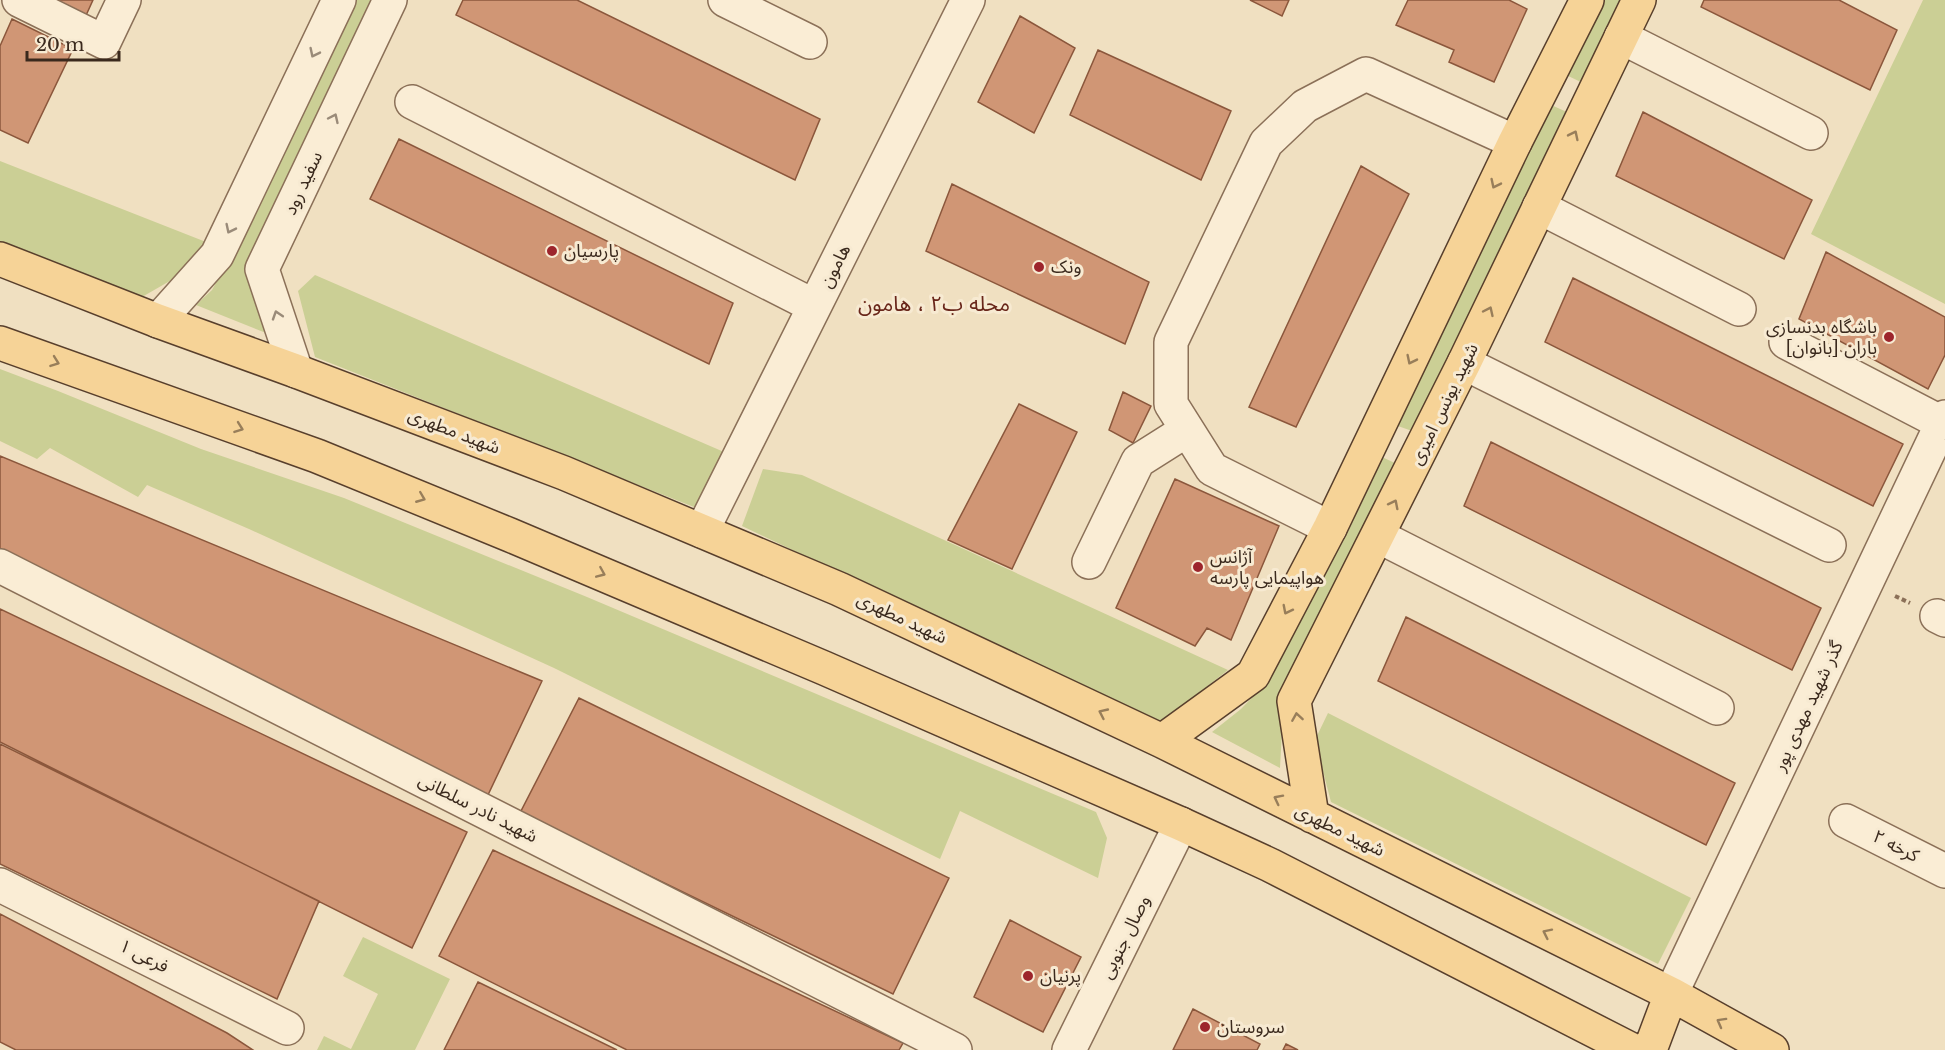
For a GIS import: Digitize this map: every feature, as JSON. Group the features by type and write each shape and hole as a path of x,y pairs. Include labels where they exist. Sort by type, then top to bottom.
{"main road":[{"path":"1161,741 1253,675 1330,528 1515,142 1587,0"},
{"name":"شهید یونس امیری","path":"1312,816 1294,701 1464,363 1639,0"},
{"path":"1546,80 1588,104"},
{"name":"شهید مطهری","path":"0,260 564,473 838,589 1161,741 1671,994 1772,1050"},
{"path":"0,343 317,456 510,534 824,668 1181,824 1280,870 1632,1050"},
{"path":"1377,430 1419,454"},
{"path":"1650,1050 1671,994"}],"street":[{"path":"19,0 104,42 124,0"},
{"path":"158,321 217,255 339,0"},
{"name":"سفید رود","path":"296,370 262,270 390,0"},
{"path":"725,0 810,42"},
{"name":"هامون","path":"702,531 968,0"},
{"path":"1621,37 1811,133"},
{"path":"1330,528 1212,470 1171,404 1171,342 1266,143 1305,106 1366,74 1515,142"},
{"path":"412,102 814,306"},
{"path":"1539,207 1739,309"},
{"path":"1786,342 1944,420"},
{"path":"1464,363 1829,545"},
{"name":"گذر شهید مهدی پور","path":"1671,994 1944,420"},
{"path":"1089,562 1138,461 1187,430"},
{"path":"1378,536 1717,708"},
{"name":"شهید نادر سلطانی","path":"0,566 922,1043 955,1050"},
{"name":"کرخه ۲","path":"1846,821 1945,871"},
{"name":"وصال جنوبی","path":"1069,1050 1181,824"},
{"name":"فرعی ۱","path":"0,885 287,1028"}],"path":[{"path":"1866,582 1941,618"}],"green space":[{"path":"354,0 379,0 262,240 271,335 196,305 212,290 237,244"},
{"path":"1600,0 1627,0 1587,85 1562,73"},
{"path":"1923,0 1945,0 1945,304 1811,234"},
{"path":"1549,104 1569,113 1415,432 1395,425"},
{"path":"0,161 206,242 182,274 142,297 0,244"},
{"path":"315,275 724,452 699,509 315,357 298,291"},
{"path":"0,369 201,449 344,498 587,597 1096,812 1107,838 1098,878 960,811 940,859 554,668 249,529 147,485 138,497 50,448 37,459 0,441"},
{"path":"1382,457 1399,465 1283,712 1280,768 1212,732 1241,709 1268,681 1306,611"},
{"path":"763,469 802,475 1228,670 1159,724 742,526"},
{"path":"1328,713 1691,898 1658,964 1331,802 1315,740"},
{"path":"363,937 450,979 415,1050 317,1050 324,1036 351,1049 378,994 343,976"}],"building":[{"path":"38,0 93,0 83,22"},
{"path":"463,0 577,0 820,119 795,180 456,15"},
{"path":"1250,0 1289,0 1282,16"},
{"path":"1408,0 1509,0 1527,9 1494,82 1449,62 1454,50 1396,25"},
{"path":"1704,0 1839,0 1897,30 1870,90 1701,7"},
{"path":"1020,16 1075,48 1034,133 978,102"},
{"path":"12,19 73,49 28,143 0,130 0,46"},
{"path":"1098,50 1231,111 1201,180 1070,115"},
{"path":"1643,112 1812,200 1784,259 1616,176"},
{"name":"پارسیان","path":"399,139 733,303 709,364 370,199"},
{"path":"1361,166 1409,194 1296,427 1249,407"},
{"name":"ونک","path":"952,184 1149,282 1125,344 926,251"},
{"name":"باشگاه بدنسازی باران [بانوان]","path":"1826,252 1945,317 1945,355 1928,389 1799,319"},
{"path":"1573,278 1903,444 1873,506 1545,342"},
{"path":"1123,392 1151,406 1133,443 1109,430"},
{"path":"1019,404 1077,432 1012,569 948,540"},
{"path":"1491,442 1821,608 1792,670 1464,506"},
{"path":"0,456 542,681 487,797 0,553"},
{"name":"آژانس هواپیمایی پارسه","path":"1175,479 1279,526 1231,640 1207,628 1195,646 1116,608"},
{"path":"0,609 467,832 412,948 0,742"},
{"path":"1406,617 1735,783 1706,845 1378,681"},
{"path":"579,698 949,878 893,994 520,813"},
{"path":"0,744 319,901 277,999 0,864"},
{"path":"493,850 903,1043 899,1050 627,1050 439,956"},
{"path":"0,914 227,1033 253,1050 16,1050 0,1042"},
{"name":"پرنیان","path":"1010,920 1081,957 1043,1032 974,997"},
{"path":"478,982 617,1050 444,1050"},
{"name":"سروستان","path":"1193,1009 1260,1044 1257,1050 1173,1050"},
{"path":"1286,1044 1298,1050 1283,1050"}],"place":[{"name":"پارسیان","path":"552,251"},
{"name":"ونک","path":"1039,267"},
{"name":"باشگاه بدنسازی باران [بانوان]","path":"1889,337"},
{"name":"آژانس هواپیمایی پارسه","path":"1198,567"},
{"name":"پرنیان","path":"1028,976"},
{"name":"سروستان","path":"1205,1027"}],"district":[{"name":"محله ب۲ ، هامون","path":"934,304"}]}
